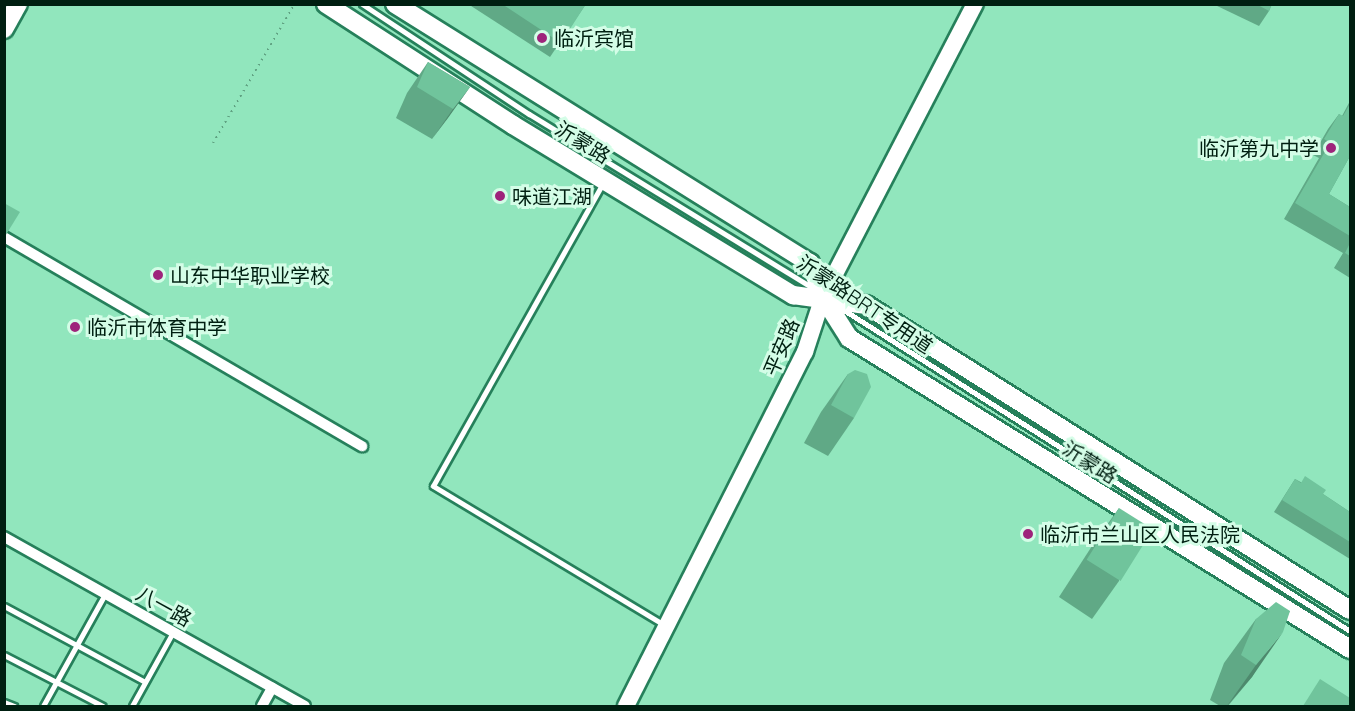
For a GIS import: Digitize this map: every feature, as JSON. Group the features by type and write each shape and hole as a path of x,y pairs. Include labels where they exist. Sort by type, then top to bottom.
{"main road":[{"path":"4,28 18,4"},
{"name":"沂蒙路","path":"326,4 604,181 793,295 823,297 866,305 1350,610"},
{"name":"沂蒙路","path":"395,4 810,263 823,297 849,338 1350,649"},
{"name":"平安路","path":"626,706 805,352 823,297 975,4"}],"street":[{"path":"4,237 362,446"},
{"name":"八一路","path":"4,537 305,706"},
{"path":"262,706 272,688"}],"lane":[{"name":"沂蒙路BRT专用道","path":"362,4 529,114 802,279 823,297 1350,631"},
{"path":"604,181 433,486 647,611 667,626"},
{"path":"43,706 105,594"},
{"path":"4,606 146,682"},
{"path":"132,706 173,632"},
{"path":"4,654 103,706"},
{"path":"4,702 14,706"}],"path":[{"path":"213,143 294,5"}],"building":[{"path":"502,4 586,4 561,43"},
{"path":"1256,4 1272,4 1269,11"},
{"path":"428,62 470,87 453,109 417,87"},
{"path":"1350,104 1350,156 1329,194 1350,207 1350,236 1295,203 1330,143 1324,139 1339,114 1343,116"},
{"path":"4,203 20,212 4,238"},
{"path":"1350,243 1350,256 1345,253"},
{"path":"855,370 867,374 871,387 854,418 831,405 848,374"},
{"path":"1305,476 1326,490 1323,494 1350,512 1350,542 1282,500 1295,479 1301,483"},
{"path":"1119,508 1153,529 1121,581 1087,560"},
{"path":"1276,602 1290,611 1283,632 1256,665 1241,655 1256,619"},
{"path":"1320,679 1350,698 1350,706 1303,706"}],"place":[{"name":"临沂宾馆","path":"542,38"},
{"name":"临沂第九中学","path":"1331,148"},
{"name":"味道江湖","path":"500,196"},
{"name":"山东中华职业学校","path":"158,275"},
{"name":"临沂市体育中学","path":"75,327"},
{"name":"临沂市兰山区人民法院","path":"1028,534"}]}
